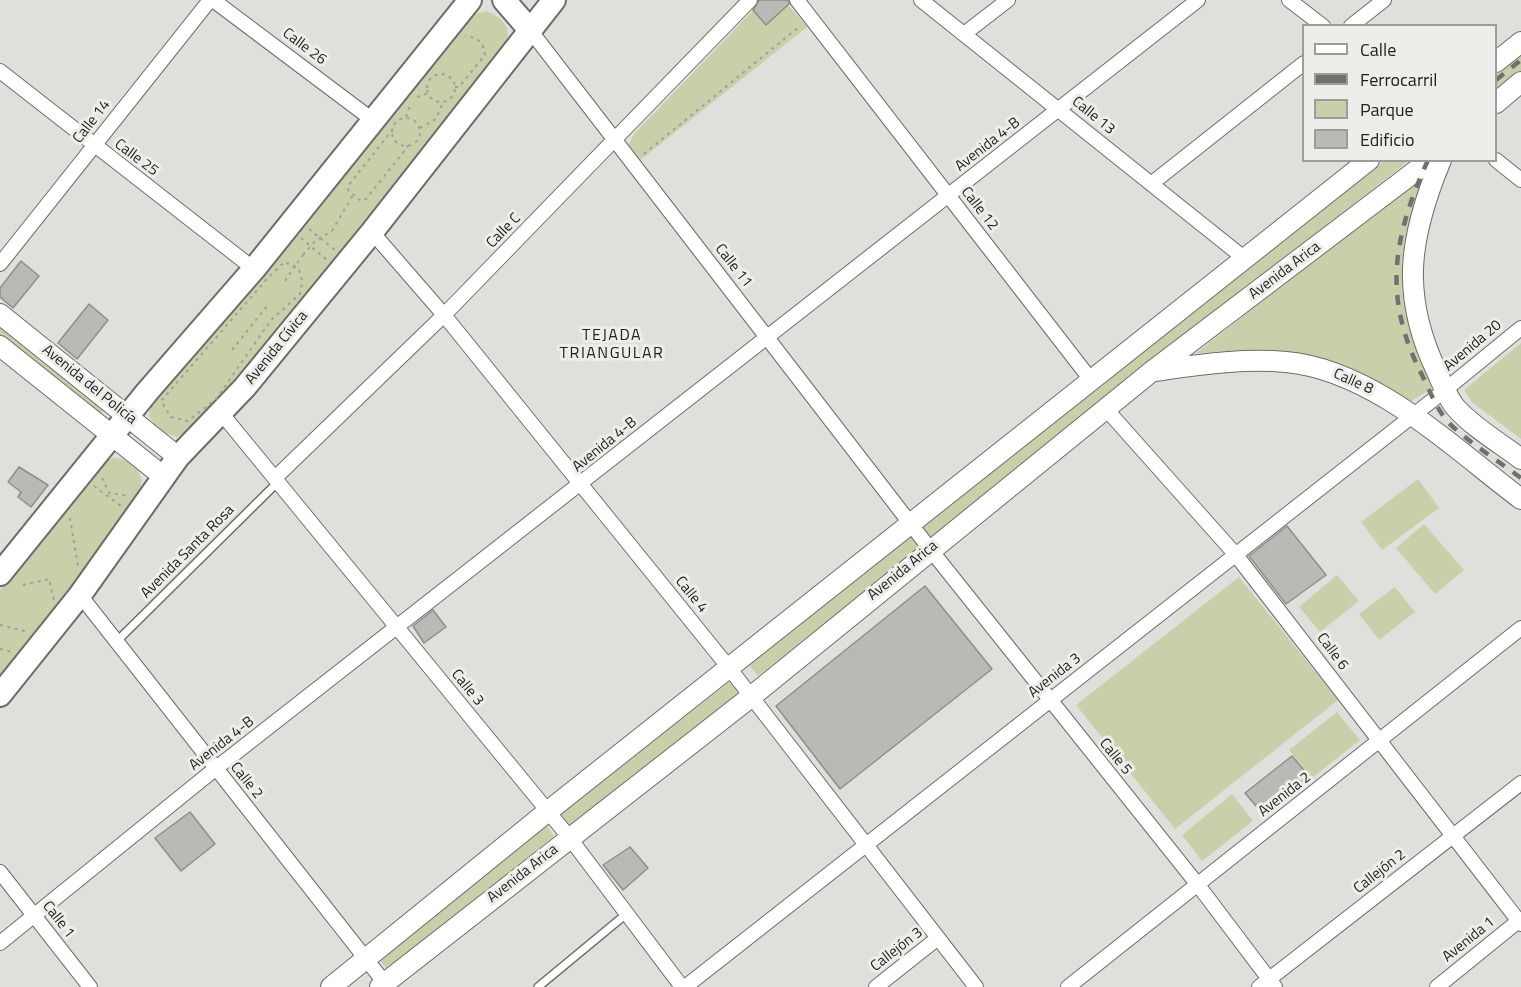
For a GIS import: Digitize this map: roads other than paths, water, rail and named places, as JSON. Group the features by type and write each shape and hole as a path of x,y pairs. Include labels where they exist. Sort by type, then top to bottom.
{"main road":[{"path":"0,574 111,435 254,269 291,222 383,125 470,0"},
{"path":"504,0 530,30"},
{"name":"Avenida Cívica","path":"0,695 80,594 178,457 222,414 372,232 554,0"}],"street":[{"name":"Calle 26","path":"212,0 383,125"},
{"name":"Calle 14","path":"0,264 212,0"},
{"name":"Calle C","path":"276,480 444,315 750,0"},
{"name":"Calle 12","path":"797,0 1091,381"},
{"name":"Calle 13","path":"921,0 1244,258"},
{"path":"964,34 1008,0"},
{"name":"Avenida 4-B","path":"0,943 215,770 1198,0"},
{"path":"1289,0 1320,24"},
{"path":"1354,24 1384,0"},
{"name":"Calle 11","path":"530,30 930,549"},
{"path":"1497,61 1521,42"},
{"path":"1150,184 1302,65"},
{"name":"Calle 25","path":"0,70 94,146 254,269"},
{"path":"1497,102 1521,82"},
{"path":"1497,161 1521,180"},
{"path":"331,987 547,812 1366,162"},
{"name":"Avenida Arica","path":"384,986 569,837 752,696 930,549 1151,372 1427,162"},
{"path":"1440,162 1419,222 1413,256 1412,290 1430,357 1456,408 1521,459"},
{"name":"Calle 4","path":"372,232 444,315 752,696 867,842 976,987"},
{"name":"Avenida del Policía","path":"0,314 178,457"},
{"name":"Avenida 20","path":"1446,390 1521,328"},
{"name":"Avenida del Policía","path":"0,346 164,477"},
{"name":"Calle 8","path":"1151,372 1239,360 1288,362 1338,373 1385,398 1412,416 1521,499"},
{"name":"Avenida 3","path":"684,987 1446,390"},
{"name":"Calle 6","path":"1106,409 1236,555 1451,837 1520,922"},
{"name":"Calle 3","path":"222,414 569,837 625,915 684,987"},
{"name":"Calle 5","path":"930,549 1049,702 1198,885 1268,984"},
{"name":"Calle 2","path":"80,594 215,770 367,958 384,986"},
{"name":"Avenida 2","path":"1068,987 1521,628"},
{"name":"Callejón 2","path":"1268,984 1521,783"},
{"name":"Calle 1","path":"0,872 90,987"},
{"name":"Avenida 1","path":"1437,987 1520,922"},
{"name":"Callejón 3","path":"876,987 938,938"}],"lane":[{"name":"Avenida Santa Rosa","path":"116,642 276,480"},
{"path":"537,987 625,915"}],"railway":[{"path":"1497,79 1521,60"},
{"path":"1427,162 1406,217 1400,243 1397,296 1402,322 1411,350 1443,416 1468,440 1521,478"}],"district":[{"name":"TEJADA TRIANGULAR","path":"612,345"}]}
